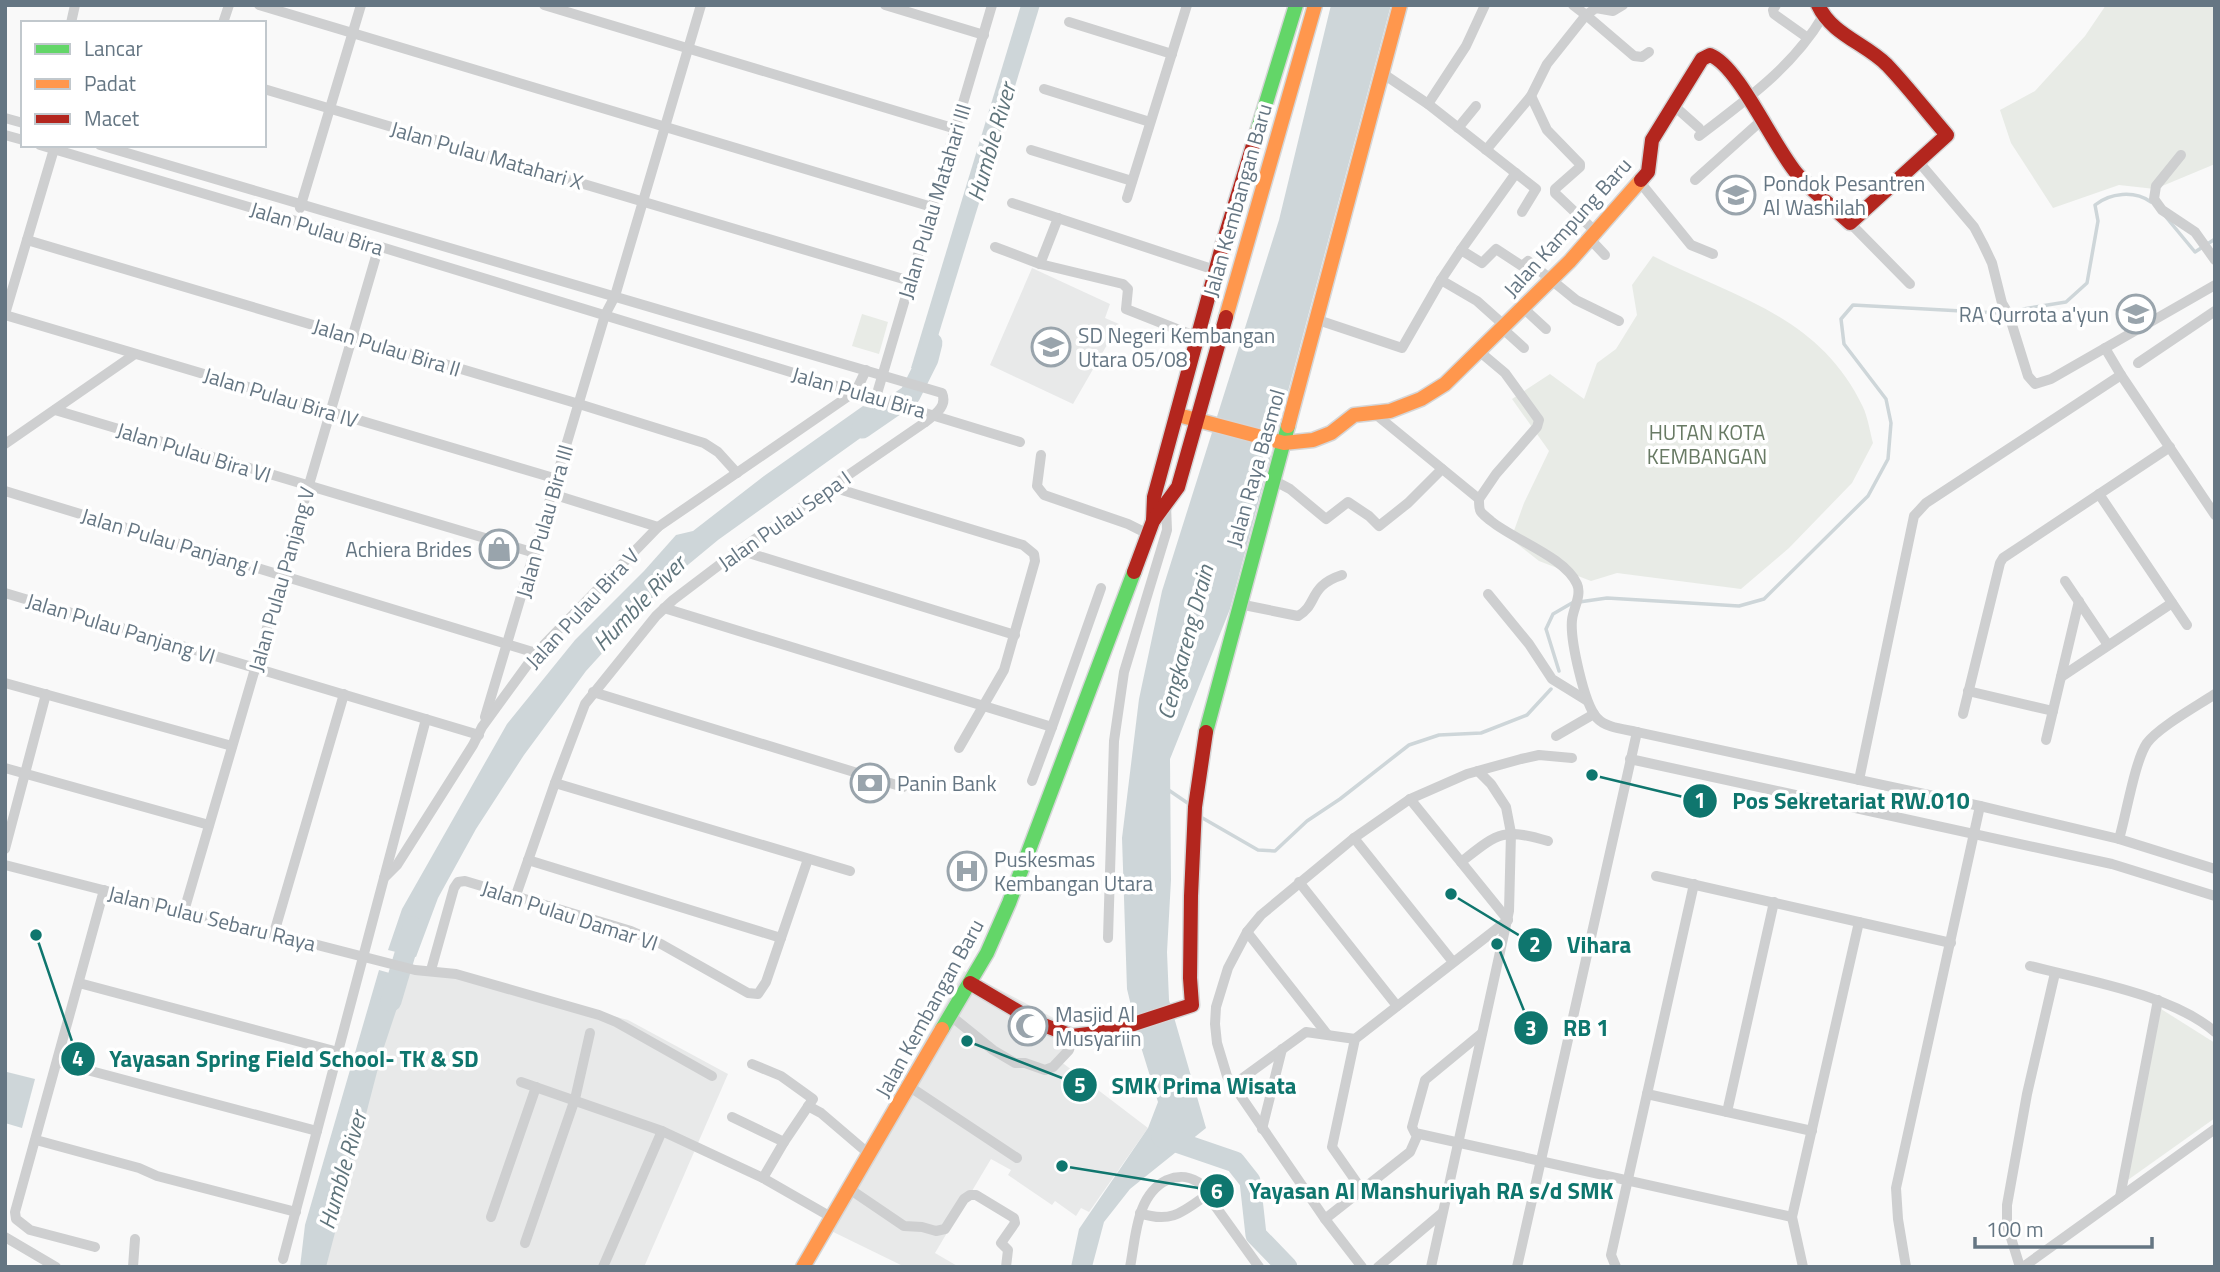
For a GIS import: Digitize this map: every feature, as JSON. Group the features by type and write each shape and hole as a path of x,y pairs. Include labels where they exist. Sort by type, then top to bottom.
{"street":[{"path":"259,5 932,207"},
{"path":"296,221 361,5"},
{"path":"544,5 956,128"},
{"path":"605,315 615,296 701,5"},
{"path":"885,5 984,35"},
{"name":"Jalan Pulau Matahari III","path":"876,397 992,5"},
{"path":"1127,198 1187,5"},
{"name":"Jalan Kembangan Baru","path":"1151,527 1154,497 1215,270 1296,5"},
{"name":"Jalan Kembangan Baru","path":"803,1267 987,953 1009,903 1151,527 1183,475 1204,422 1233,290 1315,5"},
{"name":"Jalan Raya Basmol","path":"1073,1036 1126,1026 1178,1011 1191,1006 1194,997 1190,978 1194,810 1208,720 1282,442 1318,320 1399,5"},
{"path":"1428,104 1466,46 1485,5"},
{"path":"1573,5 1634,56 1642,57 1649,52"},
{"path":"1486,150 1531,96 1547,64 1586,16 1596,8 1610,12 1623,5"},
{"path":"1776,5 1774,14 1805,36"},
{"path":"1672,104 1699,132 1749,98 1782,68 1809,40 1820,11"},
{"path":"1820,11 1833,27 1885,63 1947,135 1850,223 1910,284"},
{"path":"1069,22 1172,54"},
{"name":"Jalan Kampung Baru","path":"1282,442 1313,440 1331,432 1354,415 1390,411 1422,399 1445,384 1551,279 1648,172 1652,141 1672,104 1702,59 1710,55 1718,58 1749,98 1779,150 1799,176 1850,223"},
{"path":"1382,73 1428,104 1536,189 1548,196 1555,193"},
{"path":"1044,89 1150,122"},
{"name":"Jalan Pulau Matahari X","path":"266,90 910,281"},
{"path":"1531,96 1547,130 1580,166 1555,189 1555,193"},
{"path":"1458,128 1476,106"},
{"path":"1695,180 1762,120"},
{"name":"Jalan Pulau Bira","path":"47,147 929,413 944,402 942,393 882,374 107,147"},
{"path":"5,314 54,149"},
{"path":"1031,150 1132,181"},
{"path":"2180,155 2156,186 2154,199 2162,210 2186,225 2212,256"},
{"path":"1918,161 1974,227 1992,263 2002,303 2009,315 2028,376 2035,384 2051,379 2215,285"},
{"path":"1318,320 1402,348 1441,280 1516,173"},
{"path":"1639,181 1691,244 1713,254"},
{"path":"1522,212 1536,189"},
{"path":"1555,193 1592,235 1605,255"},
{"path":"1012,202 1215,270"},
{"path":"1040,264 1058,218"},
{"name":"Jalan Pulau Bira II","path":"27,240 704,443 718,452 737,473"},
{"name":"Jalan Pulau Panjang V","path":"184,911 379,246"},
{"path":"995,247 1040,264 1124,284 1128,289 1126,309 1197,337"},
{"path":"1461,250 1482,263 1496,249 1522,266 1528,261 1576,300 1619,321"},
{"path":"1441,280 1477,301 1524,348"},
{"path":"1522,307 1545,330"},
{"name":"Jalan Pulau Bira IV","path":"5,314 557,479"},
{"name":"Jalan Pulau Bira III","path":"481,731 605,315"},
{"path":"2138,362 2213,316"},
{"path":"2105,348 2215,515"},
{"path":"1480,352 1505,373 1539,420 1538,427 1496,474 1479,499 1479,509 1499,527 1552,559 1576,583 1579,592 1572,632 1586,700 1594,714 1603,722 1637,732 2119,839 2215,869"},
{"path":"5,444 135,354"},
{"name":"Jalan Pulau Bira V","path":"283,1259 338,1052 368,958 384,878 397,865 481,731 536,653 658,527 856,391 866,370"},
{"path":"1859,780 1914,516 1926,503 2121,375"},
{"name":"Jalan Pulau Bira VI","path":"55,410 535,553"},
{"path":"929,413 1020,442"},
{"name":"Jalan Pulau Sepa I","path":"516,895 580,715 593,692 664,608 739,550 832,487 929,413"},
{"path":"1374,413 1479,499"},
{"path":"1178,415 1282,442"},
{"path":"1963,714 2003,558 2170,447"},
{"path":"1041,455 1037,486 1044,495 1128,524 1151,527"},
{"path":"1273,480 1290,489 1326,519 1348,502 1379,526 1408,503 1442,469"},
{"path":"832,487 1030,548 1034,554 1035,561 1016,635 1004,670 959,748"},
{"name":"Jalan Pulau Panjang I","path":"5,491 536,653"},
{"path":"552,494 658,527"},
{"path":"2099,494 2187,625"},
{"path":"1108,938 1114,741 1124,672 1167,530 1166,505"},
{"path":"739,550 1016,635"},
{"path":"1239,604 1298,616 1303,614 1324,582 1342,575"},
{"path":"2065,581 2108,645"},
{"path":"1032,781 1101,588"},
{"name":"Jalan Pulau Panjang VI","path":"5,593 426,719 481,731"},
{"path":"1488,594 1529,644 1552,679 1586,700"},
{"path":"2046,740 2079,601"},
{"path":"2061,677 2172,603"},
{"path":"664,608 1052,727"},
{"path":"5,683 232,746"},
{"path":"1968,691 2053,711"},
{"path":"593,692 903,787"},
{"path":"5,849 46,694"},
{"path":"274,933 344,694"},
{"path":"2119,839 2141,757 2148,743 2156,734 2215,694"},
{"path":"1556,736 1594,714"},
{"path":"384,878 426,719"},
{"path":"1517,1267 1637,732"},
{"path":"1362,1267 1262,1129 1233,1085 1221,1061 1217,1043 1216,1007 1228,968 1247,932 1261,915 1354,838 1410,799 1478,771 1539,755 1572,758"},
{"path":"1630,759 1975,832 2112,864 2215,896"},
{"path":"5,768 209,825"},
{"path":"1431,1267 1508,919 1511,832 1506,807 1500,795 1478,771"},
{"path":"555,783 850,871"},
{"path":"1410,799 1508,919"},
{"path":"1906,1267 1896,1188 1980,806"},
{"path":"1461,862 1488,841 1511,832 1548,841"},
{"path":"1354,838 1453,962"},
{"path":"528,860 781,938 808,859"},
{"name":"Jalan Pulau Sebaru Raya","path":"5,865 368,958 422,970 456,974 599,1015 712,1076"},
{"path":"1656,876 1951,943"},
{"name":"Jalan Pulau Damar VI","path":"422,970 458,883 465,881 646,937 748,993 761,992 781,938"},
{"path":"1299,882 1397,1006"},
{"path":"1616,1267 1611,1255 1694,884"},
{"path":"95,1247 30,1230 16,1219 18,1202 104,890"},
{"path":"1727,1112 1774,902"},
{"path":"1362,1190 1332,1147 1354,1040 1508,919"},
{"path":"1803,1267 1792,1217 1859,922"},
{"path":"1247,932 1327,1034"},
{"path":"2030,966 2158,1000 2190,1014 2215,1032"},
{"path":"2055,973 2027,1094 2007,1205 2007,1225 2022,1267 2215,1129"},
{"path":"79,983 338,1052"},
{"path":"951,1016 993,1050 1015,1063 1021,1061 1045,1070 1053,1067 1069,1050 1073,1036 1052,1030 970,983"},
{"path":"2120,1197 2158,1000"},
{"path":"1233,1085 1306,1032 1354,1040"},
{"path":"525,1243 575,1100 590,1033"},
{"path":"1482,1033 1425,1080 1412,1127 1418,1135 1792,1217"},
{"path":"1262,1129 1282,1049"},
{"path":"57,1062 317,1132"},
{"path":"752,1064 782,1076 813,1099 763,1178"},
{"path":"522,1082 662,1130 763,1178 831,1217"},
{"path":"491,1217 536,1087"},
{"path":"910,1087 1017,1158"},
{"path":"1647,1094 1812,1131"},
{"path":"808,1106 869,1154"},
{"path":"732,1117 784,1142"},
{"path":"603,1267 662,1130"},
{"path":"1325,1219 1410,1152 1418,1135"},
{"path":"36,1140 139,1168 157,1176 296,1212"},
{"path":"1130,1267 1140,1213 1150,1194 1165,1181 1178,1177 1194,1180 1208,1194 1259,1267"},
{"path":"848,1188 904,1226 936,1231 945,1229 964,1199 976,1195 1014,1218 1015,1223 1001,1243 1008,1250 1006,1267"},
{"path":"1140,1213 1156,1219 1172,1217 1208,1194"},
{"path":"1378,1267 1442,1213"},
{"path":"5,1237 57,1265 56,1267"},
{"path":"133,1267 135,1239"}],"shaded area":[{"name":"SD Negeri Kembangan Utara 05/08","path":"1032,268 1110,304 1105,318 1119,324 1073,404 990,365"},
{"path":"403,967 442,971 628,1020 728,1074 644,1267 316,1267"},
{"path":"964,971 1082,1033 1060,1061 1148,1128 1089,1212 1081,1208 1076,1216 1055,1201 1052,1205 1008,1175 1011,1170 991,1159 935,1253 959,1267 905,1267 821,1226"}],"green space":[{"path":"2106,5 2215,5 2215,164 2155,189 2119,185 2053,208 2011,143 2000,110 2035,91 2085,36"},
{"name":"HUTAN KOTA KEMBANGAN","path":"1653,256 1744,298 1799,330 1823,350 1845,376 1868,420 1873,443 1852,483 1789,548 1741,589 1617,573 1591,581 1539,561 1511,539 1524,503 1549,451 1512,399 1550,374 1584,399 1597,363 1616,349 1637,315 1632,285"},
{"path":"862,314 888,322 879,354 852,346"},
{"path":"2161,1009 2215,1043 2215,1118 2125,1182"}],"water":[{"path":"1021,5 1040,5 927,372 911,368"},
{"name":"Cengkareng Drain","path":"1331,5 1391,5 1230,609 1170,759 1171,880 1167,952 1169,1000 1206,1128 1130,1189 1104,1222 1092,1267 1071,1267 1079,1229 1148,1128 1158,1102 1127,989 1122,838 1139,699 1162,591 1279,220"},
{"path":"863,406 894,414 718,540 666,583 586,671 524,755 476,829 438,898 416,957 388,950 402,909 507,724 575,640 676,535 693,531 764,476"},
{"path":"379,970 407,978 382,1053 326,1267 300,1267 305,1225"},
{"path":"7,1072 35,1079 22,1128 5,1123"}],"waterway":[{"path":"1559,671 1546,629 1553,614 1572,603 1607,598 1739,606 1764,599 1868,496 1888,459 1891,423 1886,399 1844,344 1841,319 1853,305 1998,313 2066,302 2087,283 2098,221 2095,205 2122,195 2137,196 2151,202"},
{"path":"2166,217 2195,252 2215,239"},
{"name":"Humble River","path":"862,428 910,395 928,359 932,343"},
{"path":"1199,816 1258,850 1275,851 1307,821 1409,745 1439,735 1481,733 1527,715 1551,689"},
{"path":"1167,789 1192,806"},
{"name":"Humble River","path":"391,1001 413,927"},
{"path":"1162,1137 1235,1162 1250,1181 1256,1235 1287,1267"}],"traffic: fast":[{"path":"1257,132 1296,5"},
{"path":"1206,732 1288,426"},
{"path":"942,1029 987,953 1009,903 1134,572"}],"traffic: slow":[{"path":"1226,317 1315,5"},
{"path":"1288,426 1400,5"},
{"path":"1178,415 1284,443 1313,440 1331,433 1354,415 1390,411 1421,399 1445,384 1570,261 1641,180"},
{"path":"803,1267 942,1029"}],"traffic: jam":[{"path":"1641,180 1648,172 1652,140 1702,59 1710,55 1733,75 1798,175 1850,223 1947,135 1887,65 1840,31 1818,5"},
{"path":"1153,521 1154,497 1223,243 1257,132"},
{"path":"1134,572 1153,521 1178,487 1226,317"},
{"path":"970,983 1036,1022 1072,1036 1112,1031 1192,1005 1191,896 1195,807 1206,732"}],"place":[{"name":"Pondok Pesantren Al Washilah","path":"1736,195"},
{"name":"RA Qurrota a'yun","path":"2136,314"},
{"name":"SD Negeri Kembangan Utara 05/08","path":"1051,347"},
{"name":"Achiera Brides","path":"499,549"},
{"name":"Pos Sekretariat RW.010","path":"1592,775"},
{"name":"Panin Bank","path":"870,783"},
{"name":"Puskesmas Kembangan Utara","path":"967,871"},
{"name":"Vihara","path":"1451,894"},
{"name":"Yayasan Spring Field School- TK & SD","path":"36,935"},
{"name":"RB 1","path":"1497,944"},
{"name":"Masjid Al Musyariin","path":"1028,1026"},
{"name":"SMK Prima Wisata","path":"967,1041"},
{"name":"Yayasan Al Manshuriyah RA s/d SMK","path":"1062,1166"}]}
